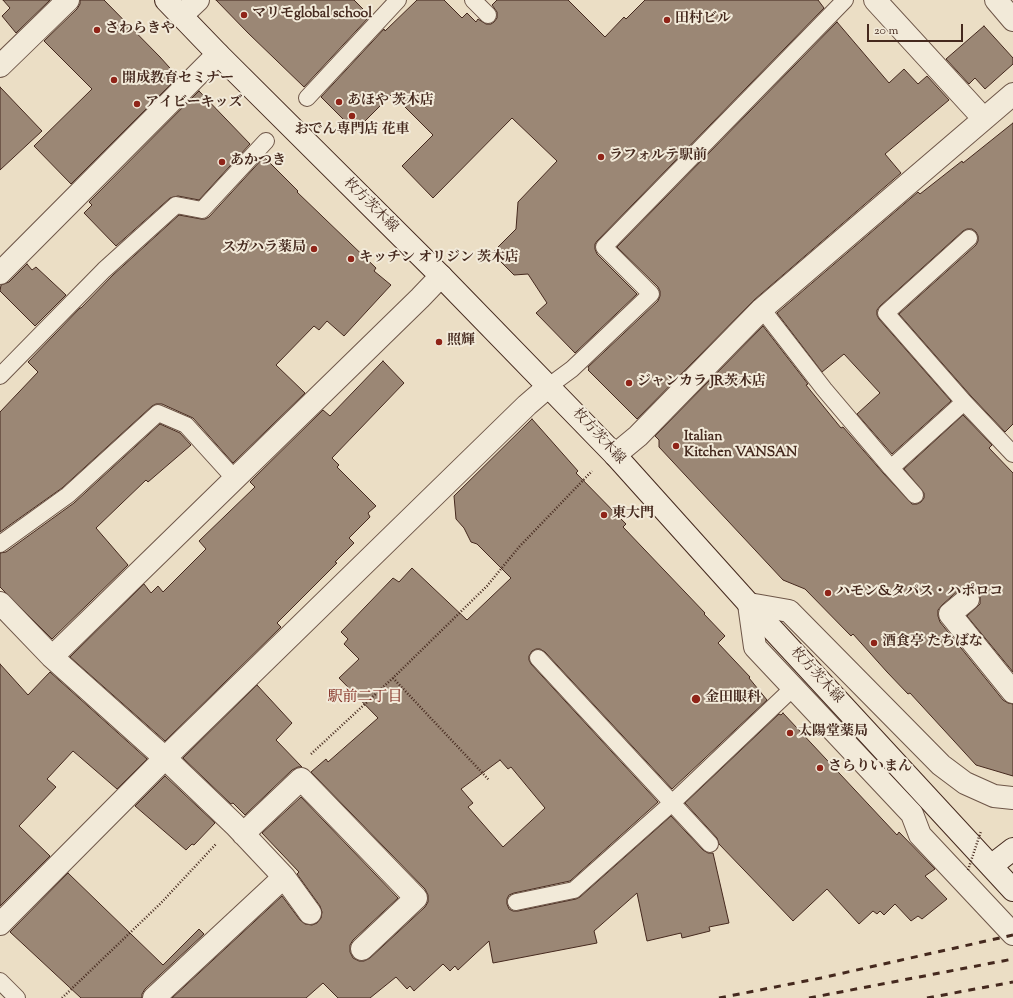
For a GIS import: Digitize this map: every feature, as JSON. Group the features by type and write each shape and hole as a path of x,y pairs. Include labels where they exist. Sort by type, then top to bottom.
{"street":[{"path":"0,66 68,0"},
{"name":"枚方茨木線","path":"166,0 218,54 441,276 615,455 749,604 1013,890"},
{"path":"182,16 198,0"},
{"path":"875,0 984,119"},
{"path":"996,0 1013,20"},
{"path":"0,273 218,54"},
{"path":"615,455 638,436 762,309 1013,94"},
{"path":"52,657 441,276"},
{"path":"0,924 165,758 527,405 549,386"},
{"path":"968,599 950,614 1013,692"},
{"path":"0,603 52,657 165,758 239,829 284,877 310,913"},
{"path":"1013,798 994,796 965,783 941,765 790,611 749,604 755,648 912,814 920,835 1013,934"},
{"path":"239,829 301,779 416,898 362,949"},
{"path":"991,866 1013,849"},
{"path":"154,998 284,877"}],"lane":[{"path":"307,98 398,0"},
{"path":"473,0 488,15"},
{"path":"549,386 572,369 651,294 604,247 845,0"},
{"path":"0,376 104,270 176,205 202,210 266,142"},
{"path":"969,238 886,313 964,402 1013,454"},
{"path":"762,309 824,389 915,495"},
{"path":"891,468 964,402"},
{"path":"0,544 68,495 158,413 186,424 235,479"},
{"path":"538,658 710,844"},
{"path":"516,902 574,890 672,803 793,688"},
{"path":"0,981 17,998"}],"path":[{"path":"307,758 393,678 487,586 519,547 592,471"},
{"path":"393,678 489,780"},
{"path":"62,998 239,829"},
{"path":"968,870 981,831"}],"building":[{"path":"3,0 50,0 16,33 2,16 10,8"},
{"path":"80,0 104,0 178,77 71,184 34,146 92,89 44,41 77,9 80,4"},
{"path":"216,0 354,0 370,16 304,87"},
{"path":"417,0 444,0 462,18 467,13 476,22 478,19 486,24 491,24 497,18 497,12 492,5 497,0 568,0 605,37 624,17 626,19 645,0 818,0 824,8 597,241 595,244 595,249 597,254 637,294 575,353 536,313 547,303 528,274 514,275 492,253 516,229 518,202 557,161 512,118 433,198 402,166 433,135 392,94 355,131 321,97 384,29 385,31"},
{"path":"837,22 889,83 904,69 918,84 927,76 949,100 885,154 901,173 754,300 637,419 588,370 588,367 658,301 660,296 658,287 617,247"},
{"path":"984,26 1013,58 1013,64 985,89 975,78 969,84 946,59"},
{"path":"0,87 42,131 0,170"},
{"path":"199,91 250,144 199,200 178,196 170,198 116,246 84,213 92,205 89,202"},
{"path":"1013,123 1013,424 1005,432 971,396 899,314 976,245 978,236 976,232 972,229 967,229 877,310 879,319 951,401 892,454 857,414 880,393 844,354 822,372 777,313 918,192 920,194 962,161 963,163"},
{"path":"264,157 298,191 297,192 376,268 374,271 391,285 344,336 327,321 319,330 314,326 276,365 305,393 233,463 193,418 162,404 156,404 62,488 0,532 0,412 38,372 28,362 113,275 179,215 201,219 209,217"},
{"path":"27,264 32,270 36,267 66,295 35,326 0,291 1,285 9,282"},
{"path":"763,326 808,384 806,385 841,428 843,427 912,504 921,502 924,498 924,493 904,469 963,415 992,445 989,448 1013,473 1013,672 967,616 980,604 980,596 972,587 960,589 942,605 938,610 938,616 940,622 1003,700 1013,704 1013,776 976,765 910,693 908,694 887,672 853,634 851,636 805,589 783,580 659,447 659,440 655,436"},
{"path":"383,361 404,383 332,458 339,465 337,467 376,506 368,513 370,517 349,538 354,543 335,562 337,563 277,623 281,627 165,741 70,657 144,584 151,593 158,586 163,592 206,549 199,541 255,487 250,482 323,410 330,416"},
{"path":"532,419 578,471 576,473 626,524 623,527 725,636 718,643 750,677 749,678 767,700 672,789 545,652 540,649 532,651 529,656 531,664 658,802 570,881 509,895 507,904 509,909 518,911 580,897 671,816 703,850 708,853 713,853 729,923 709,927 710,931 682,938 681,933 647,941 637,893 594,931 597,943 493,963 489,941 458,970 455,966 450,971 443,964 414,991 410,986 407,989 396,977 370,998 338,998 323,983 306,998 172,998 282,896 300,920 305,924 312,925 317,923 321,918 322,912 320,906 297,874 299,872 262,833 301,797 398,898 353,940 350,945 350,952 353,958 359,961 364,961 370,958 425,907 428,902 428,895 425,889 311,772 326,759 328,762 378,718 339,678 359,659 344,644 348,639 341,632 393,578 399,582 412,568 467,620 511,578 477,544 471,542 464,528 456,519 454,496","holes":["500,760 508,769 511,767 545,808 503,847 468,807 473,803 461,789"]},
{"path":"160,424 180,433 191,445 148,482 146,480 96,528 128,565 52,639 0,587 0,553 6,552 74,503"},
{"path":"0,664 28,695 50,672 147,759 117,789 73,751 47,779 56,787 19,826 50,856 0,906"},
{"path":"257,685 292,723 276,740 302,767 292,770 245,815 233,803 231,804 183,758"},
{"path":"783,713 897,835 899,832 935,869 925,876 947,899 922,919 918,916 911,921 895,904 884,915 880,911 877,914 873,911 859,924 827,889 793,921 719,844 717,838 685,803 779,714 781,715"},
{"path":"165,776 215,823 194,845 192,844 186,850 135,806"},
{"path":"68,873 163,965 199,929 204,934 145,989 142,994 142,998 81,998 10,932"}],"railway":[{"path":"719,998 821,978 1013,935"},
{"path":"809,998 1013,959"},
{"path":"927,998 1013,982"}],"place":[{"name":"マリモglobal school","path":"244,15"},
{"name":"田村ビル","path":"667,20"},
{"name":"さわらきや","path":"97,30"},
{"name":"開成教育セミナー","path":"114,80"},
{"name":"あほや 茨木店","path":"339,102"},
{"name":"アイビーキッズ","path":"137,104"},
{"name":"おでん専門店 花車","path":"352,116"},
{"name":"ラフォルテ駅前","path":"601,157"},
{"name":"あかつき","path":"222,162"},
{"name":"スガハラ薬局","path":"314,249"},
{"name":"キッチン オリジン 茨木店","path":"351,259"},
{"name":"照輝","path":"439,342"},
{"name":"ジャンカラ JR茨木店","path":"629,383"},
{"name":"Italian Kitchen VANSAN","path":"676,446"},
{"name":"東大門","path":"604,515"},
{"name":"ハモン&タパス・ハポロコ","path":"828,593"},
{"name":"酒食亭 たちばな","path":"874,643"},
{"name":"金田眼科","path":"696,699"},
{"name":"太陽堂薬局","path":"790,733"},
{"name":"さらりいまん","path":"820,768"}],"district":[{"name":"駅前二丁目","path":"365,698"}]}
